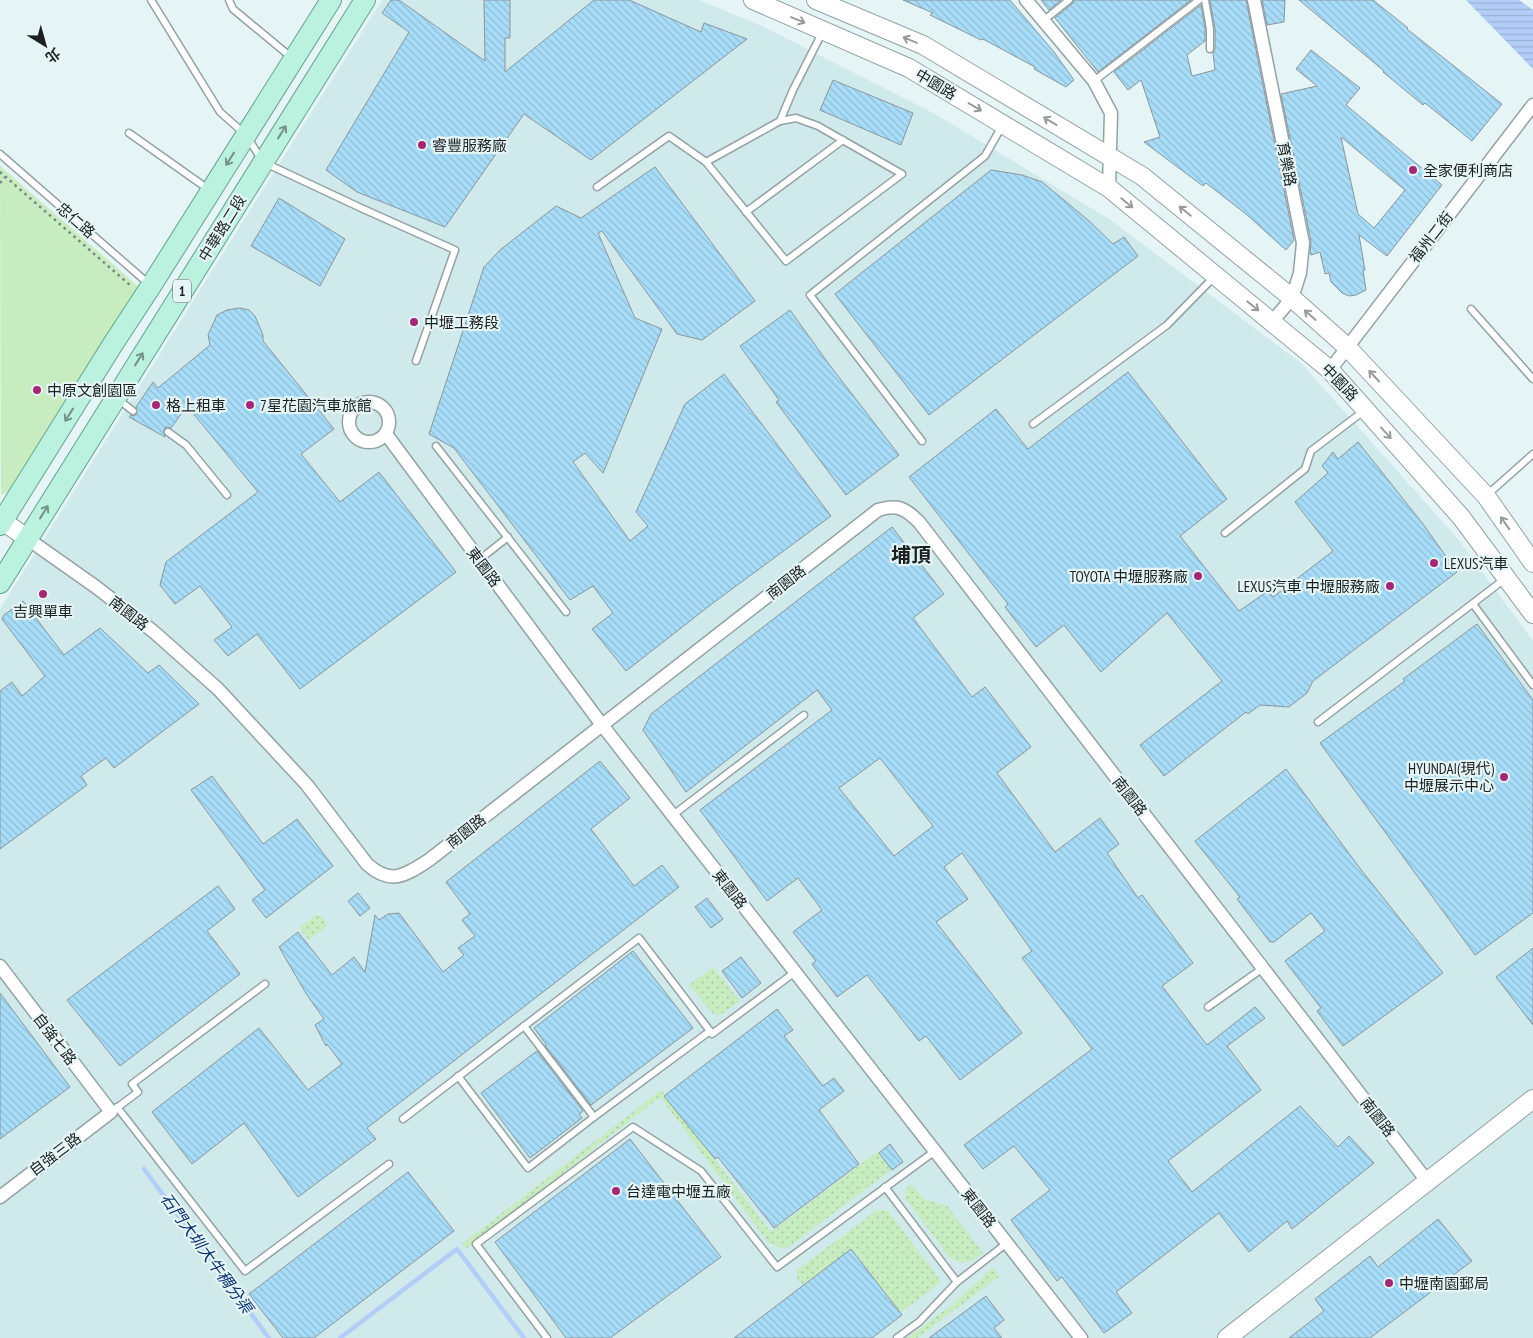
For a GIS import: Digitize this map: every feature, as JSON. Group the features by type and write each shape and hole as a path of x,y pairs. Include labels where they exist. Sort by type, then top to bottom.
{"main road":[{"name":"中華路二段","path":"1,522 113,344 142,287 210,191 331,0"},
{"name":"中華路二段","path":"0,583 365,0"},
{"name":"中園路","path":"753,0 909,68 1109,188 1330,370 1461,516 1533,614"},
{"name":"中園路","path":"816,0 923,45 1142,176 1292,298 1347,347 1486,496 1533,563"},
{"path":"1,522 28,539"},
{"path":"1230,1337 1533,1099"}],"street":[{"path":"1026,0 1094,82 1111,113 1109,188"},
{"name":"育樂路","path":"1254,0 1303,244 1300,273 1292,298 1272,322"},
{"name":"福州二街","path":"1330,370 1533,105"},
{"name":"東園路","path":"386,434 602,725 1081,1338"},
{"name":"南園路","path":"28,539 96,587 154,632 218,689 307,785 367,864 383,876 400,877 429,860 878,510 888,507 900,507 919,522 1427,1181"},
{"name":"自強七路","path":"0,966 114,1110"},
{"name":"自強三路","path":"0,1196 114,1110"}],"lane":[{"path":"151,0 220,112 246,134 264,162 456,250 416,361"},
{"path":"229,0 233,9 294,59"},
{"path":"1043,21 1069,0"},
{"path":"1094,82 1199,0"},
{"path":"1205,0 1210,29 1210,49"},
{"path":"780,121 823,30"},
{"path":"597,187 669,136 706,162 786,262 902,174 818,126 796,118 780,121 706,162"},
{"path":"922,441 810,295 985,156 1004,124"},
{"path":"130,134 210,191"},
{"path":"746,212 843,140"},
{"name":"忠仁路","path":"0,154 142,287"},
{"path":"1032,424 1167,325 1216,276"},
{"path":"1471,309 1533,379"},
{"path":"115,398 133,411"},
{"path":"1225,533 1305,470 1311,452 1365,410"},
{"path":"168,432 186,445 227,495"},
{"path":"436,446 566,612"},
{"path":"1486,496 1533,454"},
{"path":"479,560 508,537"},
{"path":"1318,722 1506,578"},
{"path":"1473,604 1533,685"},
{"path":"672,815 804,715"},
{"path":"403,1119 639,938 710,1032"},
{"path":"1208,1007 1263,968"},
{"path":"458,1076 528,1168 594,1117 710,1032 712,1034 795,972"},
{"path":"265,984 132,1084 138,1092 114,1110 245,1271 389,1164"},
{"path":"524,1026 594,1117"},
{"path":"547,1338 476,1244 633,1127 701,1171 777,1267 934,1151"},
{"path":"885,1187 957,1282"},
{"path":"897,1338 919,1322 957,1282 1007,1243"}],"path":[{"path":"0,172 142,287"},
{"path":"0,184 5,177"}],"shaded area":[{"path":"382,0 699,0 764,27 935,114 1109,219 1301,363 1458,539 1533,641 1533,1338 0,1338 0,609"}],"green space":[{"name":"中原文創園區","path":"0,166 140,288 8,492 1,495"},
{"path":"317,914 325,919 327,926 309,940 299,928"},
{"path":"713,967 740,1001 720,1015 714,1015 689,985"},
{"path":"661,1090 771,1232 878,1151 891,1170 789,1247 781,1248 768,1242 660,1097 466,1249 462,1244"},
{"path":"911,1183 924,1199 947,1206 983,1253 967,1262 960,1262 950,1258 906,1199 906,1190"},
{"path":"876,1211 888,1211 941,1281 937,1285 900,1313 851,1249 803,1285 797,1278 797,1270"},
{"path":"993,1267 1000,1276 917,1338 907,1338 952,1305"}],"water":[{"path":"1466,0 1519,0 1533,10 1533,69"}],"building":[{"path":"391,0 399,0 485,61 484,0 510,0 510,38 505,38 505,72 594,0 629,0 701,32 704,23 747,39 591,160 524,114 445,227 357,192 326,170 409,32 382,13"},
{"path":"903,0 1010,0 1054,52 1074,80 1066,87 1034,69 1035,67 983,39 981,40 930,15 933,13"},
{"path":"1041,0 1061,0 1049,10"},
{"path":"1074,0 1191,0 1098,72 1055,18 1072,4"},
{"path":"1210,0 1246,0 1294,240 1286,250 1246,214 1206,183 1203,186 1144,142 1160,137 1141,80 1128,90 1114,72 1201,5 1205,41 1187,55 1192,76 1215,70 1213,53 1215,49 1215,29"},
{"path":"1262,0 1285,0 1284,22 1267,25"},
{"path":"1299,0 1373,0 1502,104 1472,141 1425,103 1423,105"},
{"path":"1311,50 1360,88 1346,105 1442,185 1387,256 1359,235 1365,270 1363,270 1366,290 1356,295 1349,296 1342,293 1331,282 1329,273 1325,274 1320,252 1311,255 1310,252 1311,241 1281,94 1317,86 1296,69","holes":["1341,137 1405,190 1374,228 1358,214"]},
{"path":"833,80 913,113 901,145 820,110"},
{"path":"655,167 755,301 702,340 677,334 602,231 598,233 635,318 662,329 603,473 585,453 573,462 630,541 648,526 636,512 685,404 724,374 831,516 713,603 626,671 592,629 613,613 593,586 570,600 454,448 429,434 484,267 500,250 556,206 581,218"},
{"path":"991,170 1022,175 1042,182 1088,220 1113,244 1124,237 1138,256 929,415 835,294"},
{"path":"279,198 345,239 320,286 251,246"},
{"path":"240,308 249,310 255,316 263,335 263,341 334,429 301,454 340,502 379,472 456,572 300,689 257,634 228,656 214,640 232,627 200,586 175,604 160,585 166,562 258,492 187,406 171,428 166,427 164,430 165,437 129,417 137,414 136,407 153,382 158,388 210,345 208,335 217,315 227,310"},
{"path":"790,310 899,455 846,495 776,402 779,400 740,346"},
{"path":"1128,372 1227,499 1180,536 1239,611 1268,591 1273,597 1333,551 1295,502 1328,473 1322,466 1333,452 1338,459 1358,442 1423,524 1457,572 1313,681 1307,693 1289,707 1260,705 1248,714 1246,712 1164,776 1140,745 1222,681 1167,613 1101,672 1064,625 1036,647 1005,607 1008,604 909,477 996,409 1028,449"},
{"path":"892,527 944,594 913,618 972,697 985,687 1031,747 997,773 1055,852 1100,818 1119,844 1107,853 1138,898 1142,895 1193,963 1162,986 1207,1045 1255,1007 1265,1018 1227,1046 1261,1090 1168,1161 1192,1192 1300,1106 1338,1147 1349,1136 1374,1163 1292,1229 1287,1221 1249,1252 1219,1213 1116,1292 1132,1313 1104,1333 1062,1277 1057,1281 1011,1220 1050,1190 1014,1146 983,1169 964,1145 1092,1049 1022,958 1032,951 962,853 944,867 968,899 936,922 1022,1033 960,1080 926,1036 919,1041 867,975 837,997 812,964 816,961 793,932 822,910 798,878 767,901 700,810 832,710 817,690 686,792 643,730 651,714","holes":["880,758 933,826 894,856 839,788"]},
{"path":"23,601 64,655 100,628 148,673 159,665 199,704 114,768 106,758 81,776 87,785 0,849 0,691 12,682 22,696 45,676 2,619 4,615"},
{"path":"1477,624 1533,700 1533,913 1475,955 1320,743 1405,681 1403,679"},
{"path":"600,761 630,798 591,829 634,886 662,865 679,887 367,1128 376,1139 298,1197 244,1123 192,1164 152,1112 259,1028 308,1090 342,1064 327,1044 326,1046 315,1025 324,1019 307,995 279,947 298,932 332,975 354,957 365,972 375,915 379,920 388,914 399,913 443,972 464,955 458,948 475,936 462,920 470,914 446,882"},
{"path":"1286,769 1362,871 1443,973 1343,1046 1317,1011 1321,1008 1285,961 1325,931 1311,913 1274,942 1270,942 1237,899 1240,897 1195,841"},
{"path":"212,776 263,844 297,819 333,866 266,918 252,900 265,890 191,790"},
{"path":"218,886 235,909 207,931 240,974 120,1066 67,1000"},
{"path":"358,893 370,908 360,916 348,901"},
{"path":"707,898 723,919 711,928 695,907"},
{"path":"1533,948 1533,1025 1496,977"},
{"path":"633,951 693,1028 591,1105 534,1028"},
{"path":"741,957 761,983 742,998 722,971"},
{"path":"0,993 70,1087 0,1139"},
{"path":"777,1009 793,1030 784,1036 823,1086 834,1078 844,1091 819,1110 859,1164 774,1228 718,1157 715,1159 664,1096"},
{"path":"537,1051 583,1111 579,1114 582,1118 530,1158 481,1093"},
{"name":"台達電中壢五廠","path":"630,1139 721,1257 610,1338 566,1338 495,1242"},
{"path":"890,1144 903,1162 892,1170 879,1153"},
{"path":"408,1172 454,1231 314,1338 283,1338 249,1294"},
{"name":"中壢南園郵局","path":"1438,1219 1472,1261 1370,1338 1289,1338 1324,1311 1315,1299 1370,1256 1378,1267"},
{"path":"851,1249 902,1315 872,1338 734,1338"},
{"path":"986,1296 1004,1320 994,1328 1002,1338 929,1338"}],"waterway":[{"name":"石門大圳大牛稠分渠","path":"144,1169 269,1338"},
{"name":"石門大圳大牛稠分渠","path":"340,1338 457,1249 524,1338"}],"place":[{"name":"睿豐服務廠","path":"422,145"},
{"name":"全家便利商店","path":"1413,170"},
{"name":"中壢工務段","path":"414,322"},
{"name":"中原文創園區","path":"37,390"},
{"name":"格上租車","path":"156,405"},
{"name":"7星花園汽車旅館","path":"250,405"},
{"name":"LEXUS汽車","path":"1434,563"},
{"name":"TOYOTA 中壢服務廠","path":"1198,576"},
{"name":"LEXUS汽車 中壢服務廠","path":"1390,586"},
{"name":"吉興單車","path":"43,594"},
{"name":"HYUNDAI(現代) 中壢展示中心","path":"1504,777"},
{"name":"台達電中壢五廠","path":"616,1191"},
{"name":"中壢南園郵局","path":"1389,1283"}],"district":[{"name":"埔頂","path":"911,555"}]}
